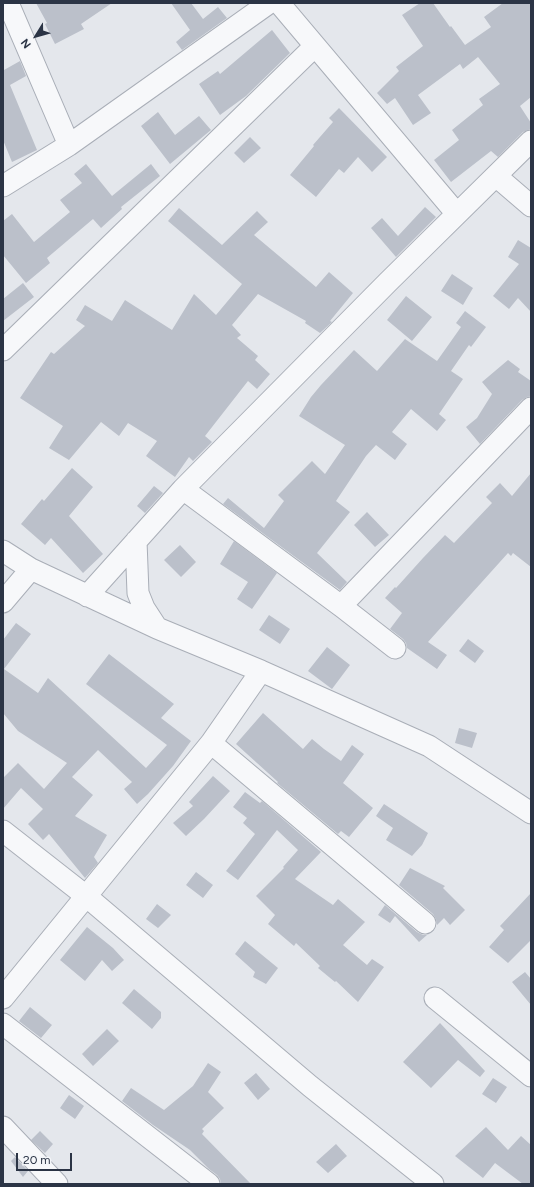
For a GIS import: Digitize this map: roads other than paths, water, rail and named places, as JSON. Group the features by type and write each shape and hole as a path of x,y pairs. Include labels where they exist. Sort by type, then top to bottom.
{"street":[{"path":"8,3 68,145"},
{"path":"3,186 68,145 269,3"},
{"path":"279,3 457,214"},
{"path":"3,350 315,46"},
{"path":"87,596 183,489 382,288 531,141"},
{"path":"496,176 531,206"},
{"path":"341,606 531,408"},
{"path":"183,489 395,648"},
{"path":"136,541 138,593 144,608 157,628"},
{"path":"3,551 31,569 87,596 157,628 261,671 429,746 528,812"},
{"path":"3,602 31,569"},
{"path":"5,991 86,896 211,743 261,671"},
{"path":"211,743 425,923"},
{"path":"3,831 86,896 310,1086 433,1184"},
{"path":"435,998 531,1076"},
{"path":"3,1024 210,1184"},
{"path":"3,1127 57,1184"}]}
